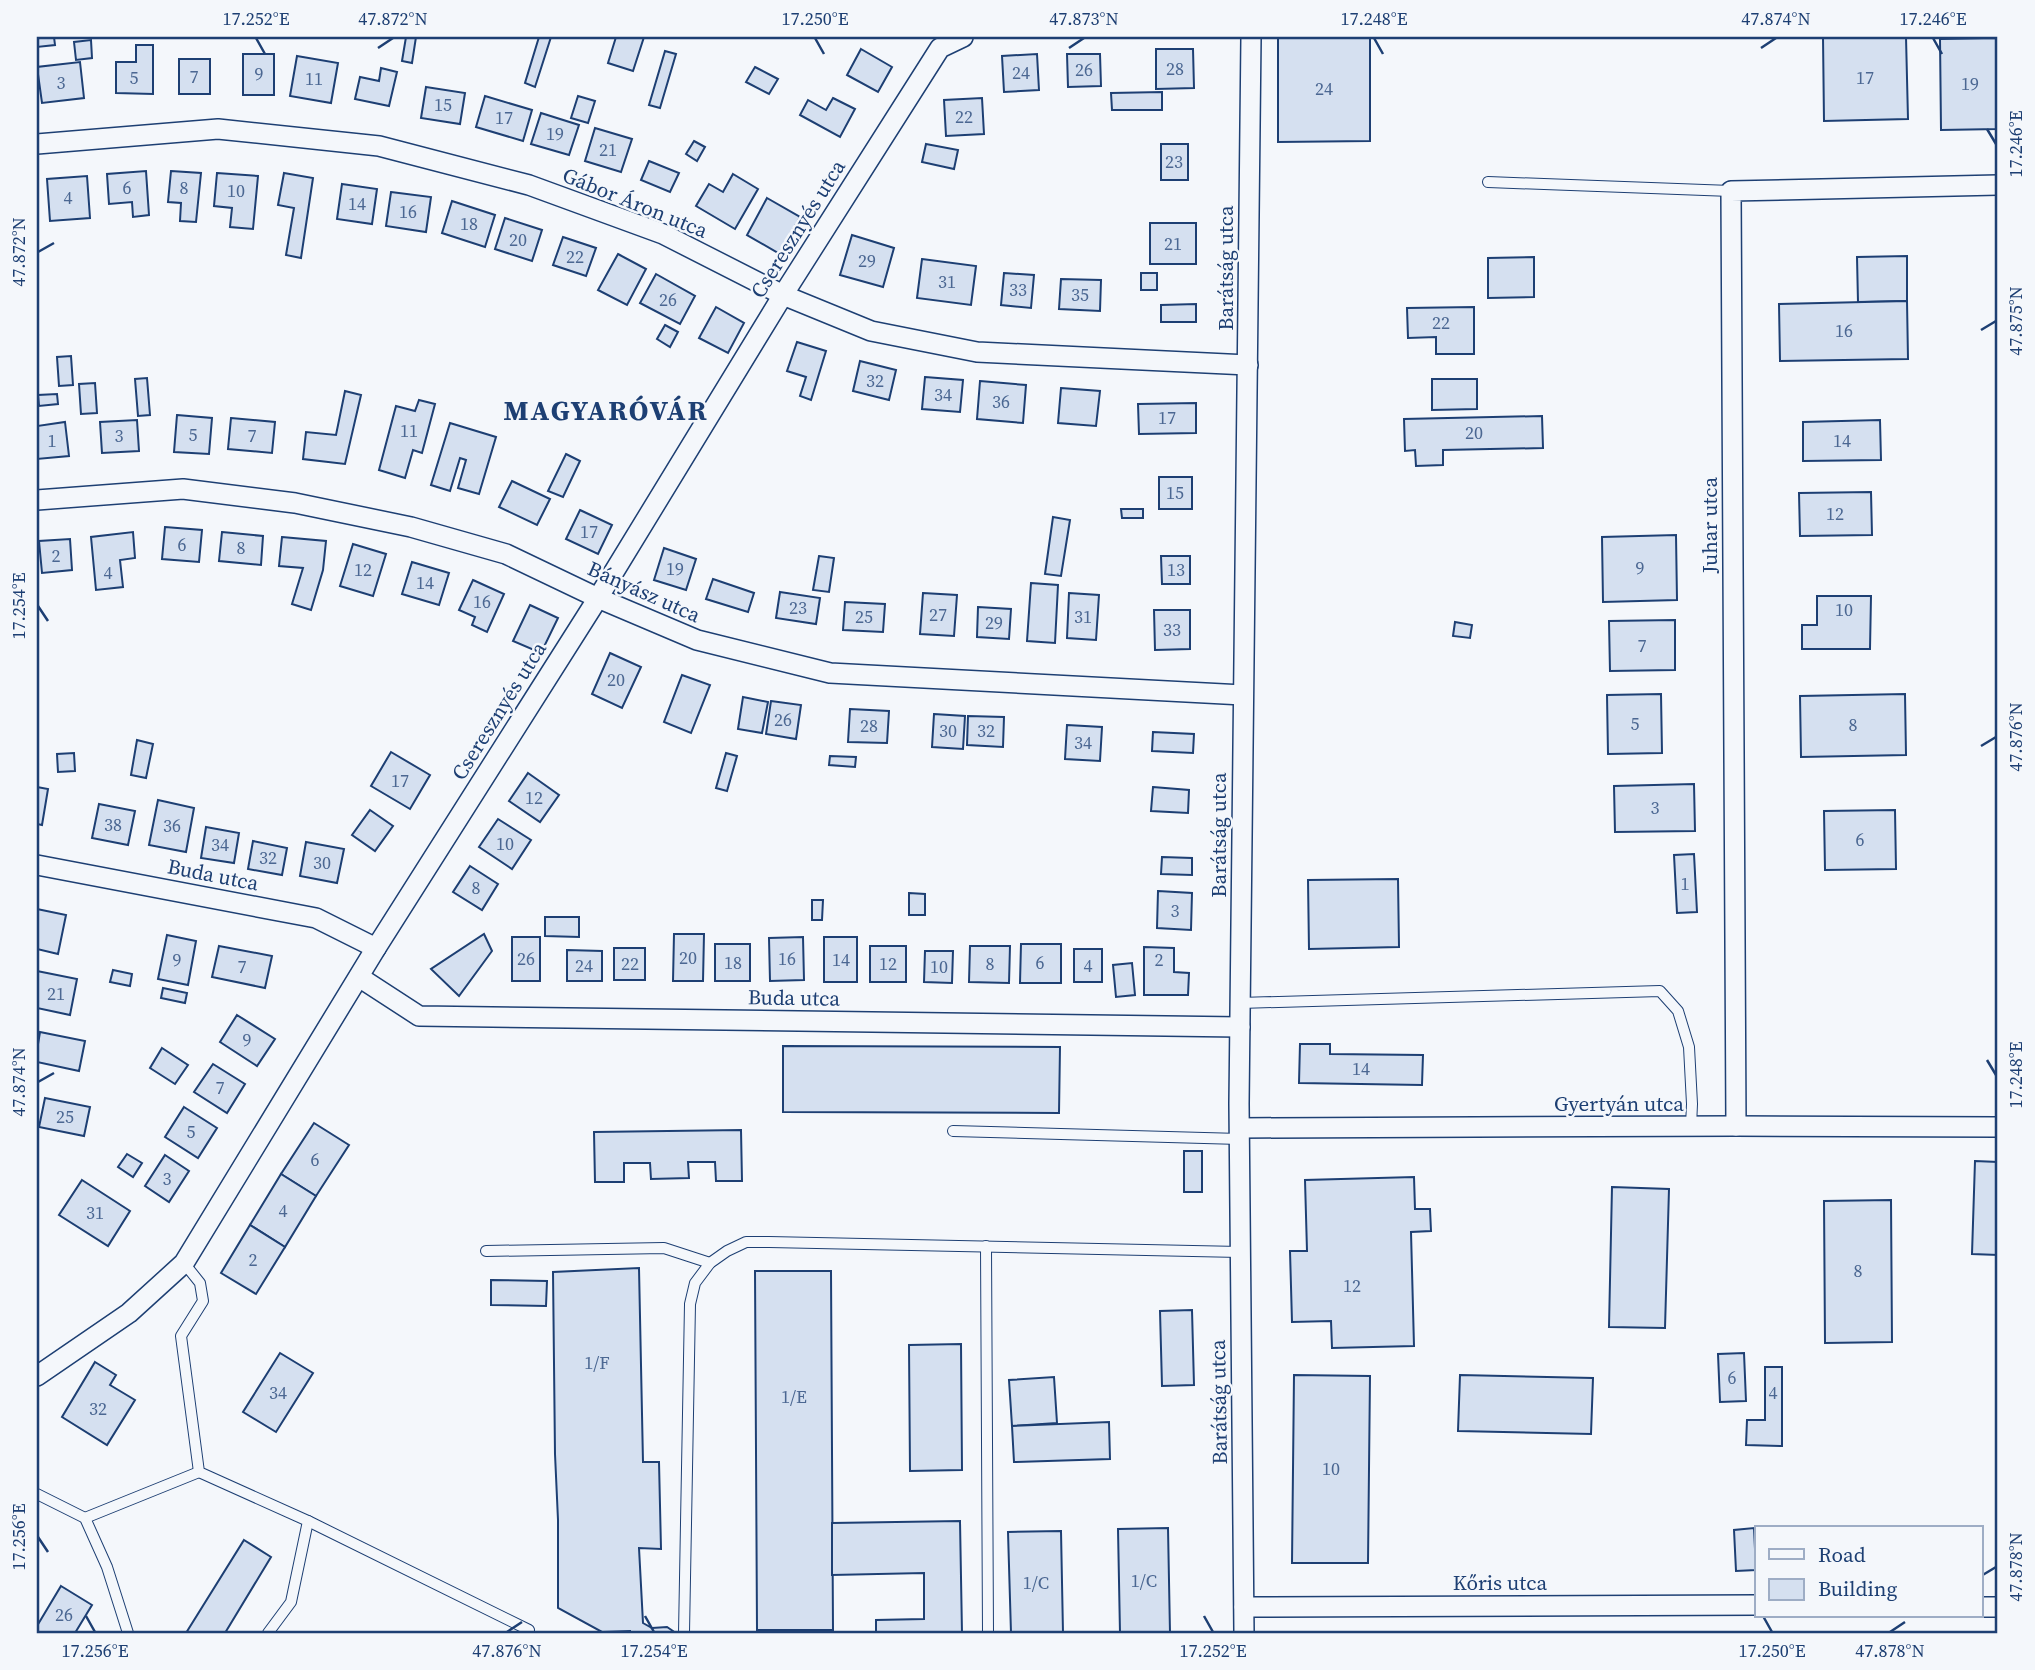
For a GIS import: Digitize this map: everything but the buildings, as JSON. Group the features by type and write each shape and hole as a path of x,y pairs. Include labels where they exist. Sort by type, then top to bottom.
{"street":[{"name":"Cseresznyés utca","path":"37,1376 129,1313 184,1263 376,948 598,597 783,295 940,48 963,37"},
{"name":"Barátság utca","path":"1244,1633 1240,1003 1251,37"},
{"name":"Gábor Áron utca","path":"37,144 218,129 379,146 529,186 663,234 783,295 871,331 977,352 1248,365"},
{"path":"1731,191 1998,185"},
{"name":"Juhar utca","path":"1731,191 1736,1126"},
{"name":"Bányász utca","path":"37,500 183,489 295,503 411,527 506,554 697,640 830,673 1243,695"},
{"name":"Buda utca","path":"37,865 316,918 376,948"},
{"name":"Buda utca","path":"359,977 419,1016 1240,1027"},
{"name":"Gyertyán utca","path":"1240,1134 1691,1126 1998,1127"},
{"name":"Kőris utca","path":"1244,1606 1755,1605"}],"lane":[{"path":"1488,183 1731,191"},
{"path":"1240,1003 1660,991 1678,1011 1689,1047 1691,1126"},
{"path":"953,1132 1240,1134"},
{"path":"684,1633 690,1304 695,1283 710,1264 727,1251 746,1242 1240,1252"},
{"path":"986,1246 988,1633"},
{"path":"486,1251 664,1248 710,1264"},
{"path":"184,1263 200,1283 203,1301 181,1336 199,1472"},
{"path":"85,1518 199,1472 308,1521 529,1630"},
{"path":"37,1494 85,1518 107,1567 128,1633"},
{"path":"268,1633 291,1602 308,1521"}],"district":[{"name":"MAGYARÓVÁR","path":"606,410"}]}
